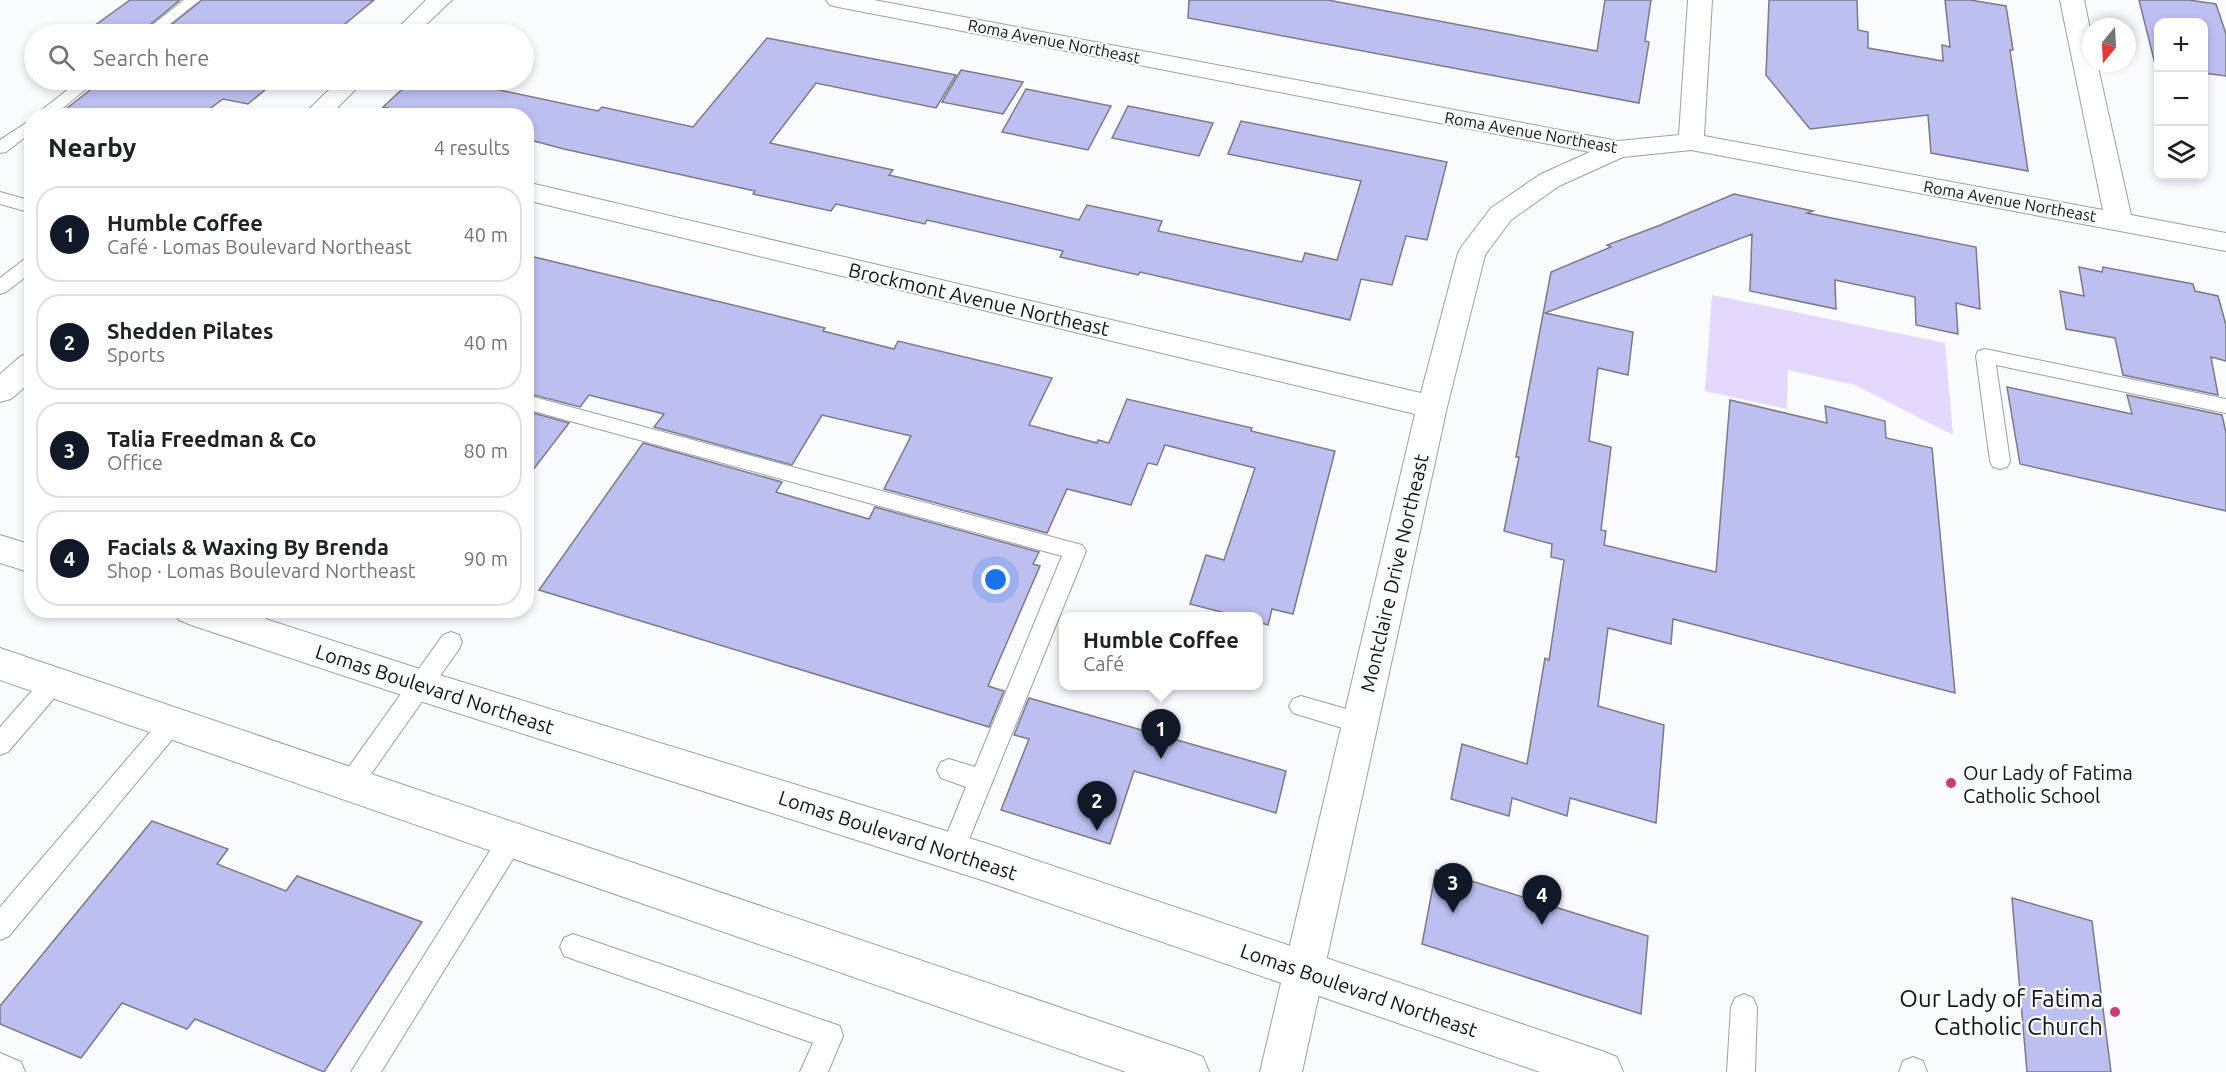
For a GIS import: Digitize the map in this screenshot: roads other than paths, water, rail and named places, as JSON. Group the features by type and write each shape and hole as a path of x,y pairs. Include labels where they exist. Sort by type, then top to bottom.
{"street":[{"path":"413,24 440,0"},
{"name":"Roma Avenue Northeast","path":"838,0 1618,149 1691,142 2226,242"},
{"path":"1691,142 1700,0"},
{"path":"2072,0 2119,221"},
{"path":"323,108 342,90"},
{"name":"Montclaire Drive Northeast","path":"1281,1072 1432,407 1472,253 1501,214 1550,180 1618,149"},
{"name":"Brockmont Avenue Northeast","path":"534,193 1432,407"},
{"path":"0,391 24,371"},
{"path":"0,549 24,556"},
{"name":"Lomas Boulevard Northeast","path":"253,619 420,685 952,851 1602,1072"},
{"path":"0,664 1188,1072"}],"lane":[{"path":"161,24 193,0"},
{"path":"52,108 76,90"},
{"path":"0,148 24,130"},
{"path":"0,198 24,205"},
{"path":"0,288 24,268"},
{"path":"2000,461 1985,356 2226,406"},
{"path":"534,405 600,432 1075,551 952,851"},
{"path":"351,783 451,642"},
{"path":"0,744 54,682"},
{"path":"1300,706 1359,722"},
{"path":"0,927 172,723"},
{"path":"949,770 981,780"},
{"path":"366,1072 512,838"},
{"path":"573,947 830,1036 814,1072"},
{"path":"1741,1072 1744,1007"},
{"path":"0,1067 11,1072"}],"place":[{"name":"Humble Coffee","path":"1161,759"},
{"name":"Our Lady of Fatima Catholic School","path":"1951,783"},
{"name":"Shedden Pilates","path":"1097,831"},
{"name":"Talia Freedman & Co","path":"1453,913"},
{"name":"Facials & Waxing By Brenda","path":"1542,925"},
{"name":"Our Lady of Fatima Catholic Church","path":"2115,1012"}]}
